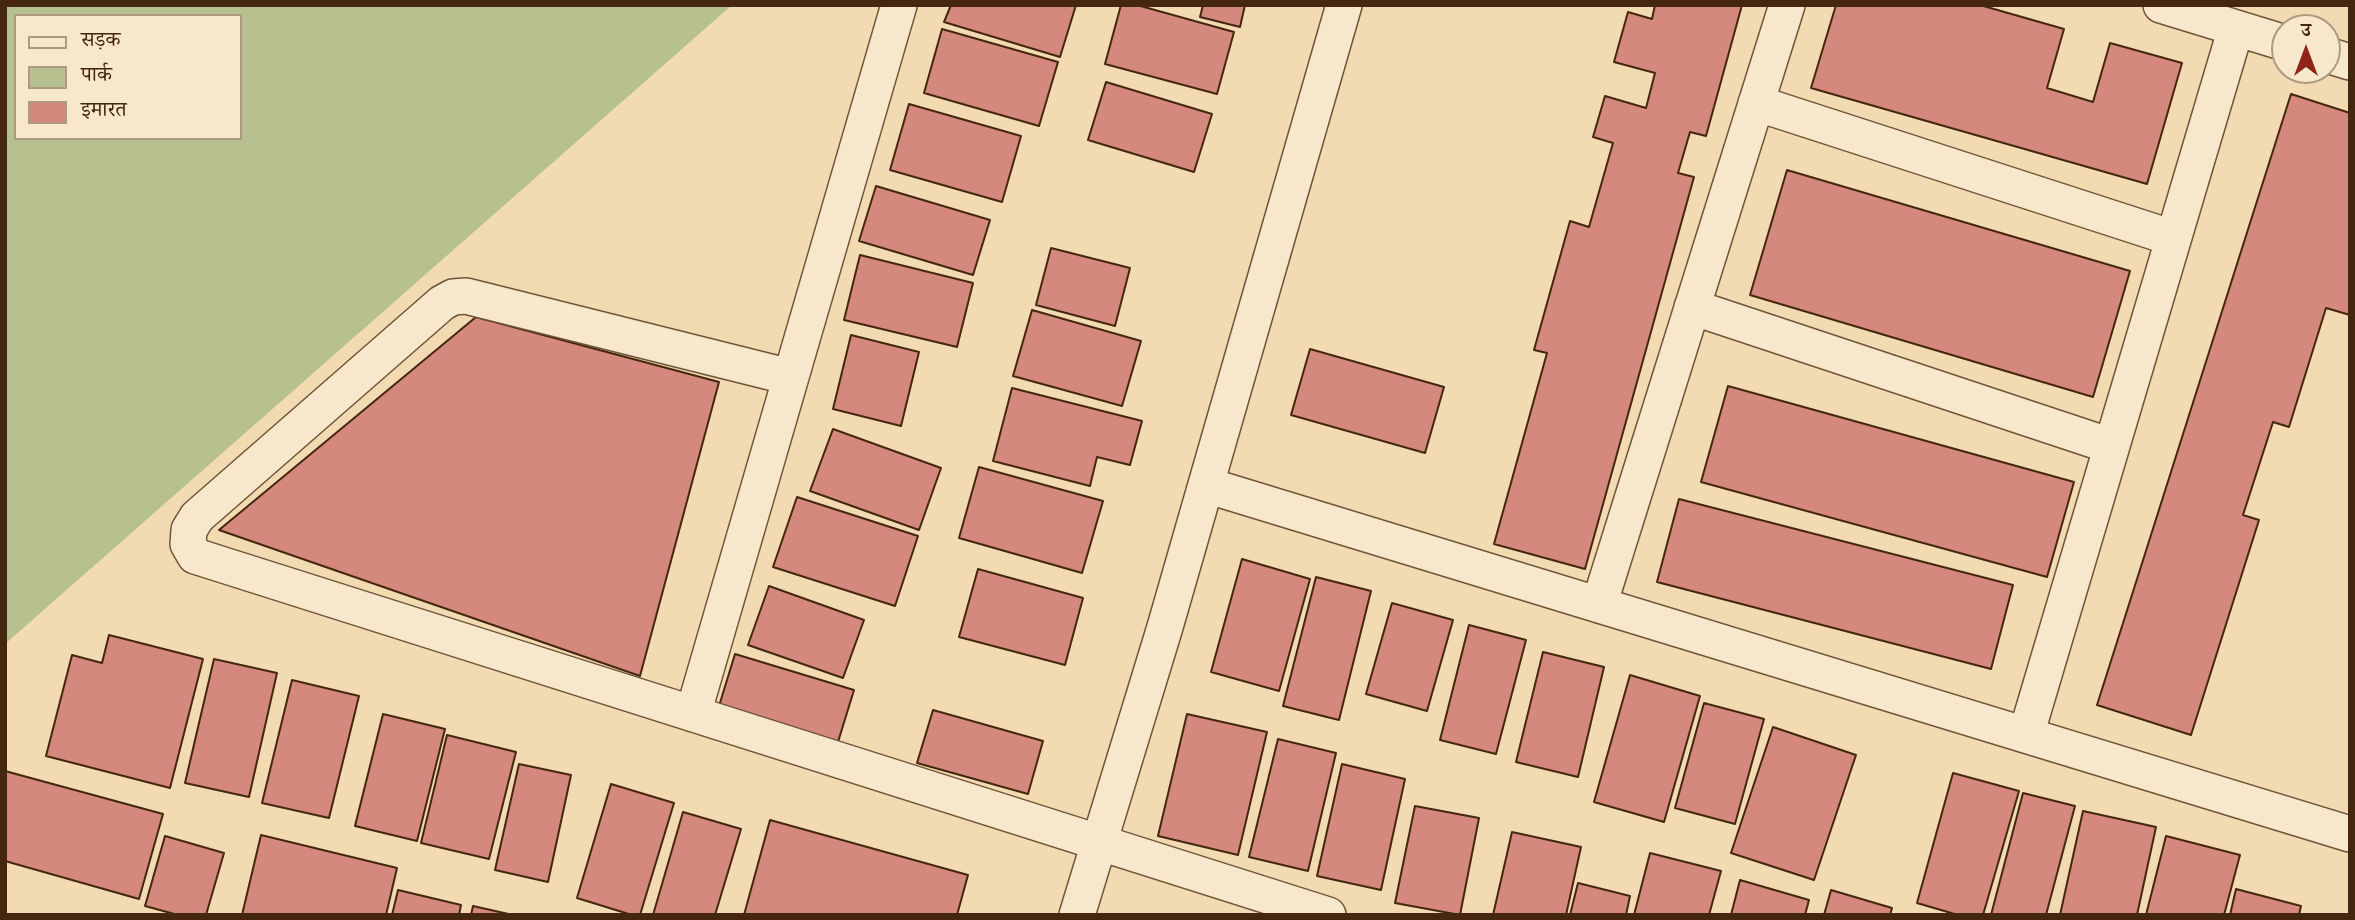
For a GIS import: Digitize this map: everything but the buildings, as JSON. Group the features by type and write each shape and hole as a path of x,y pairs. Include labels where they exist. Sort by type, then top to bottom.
{"street":[{"path":"693,714 899,5"},
{"path":"1077,915 1206,485 1344,5"},
{"path":"1599,605 1787,5"},
{"path":"2161,5 2271,38"},
{"path":"2026,735 2236,27"},
{"path":"1756,103 2173,238"},
{"path":"790,377 466,296 453,297 442,303 197,517 189,530 187,544 195,556 1328,915"},
{"path":"1692,307 2111,446"},
{"path":"1206,485 2350,834"}],"green space":[{"path":"5,5 732,5 5,644"}]}
